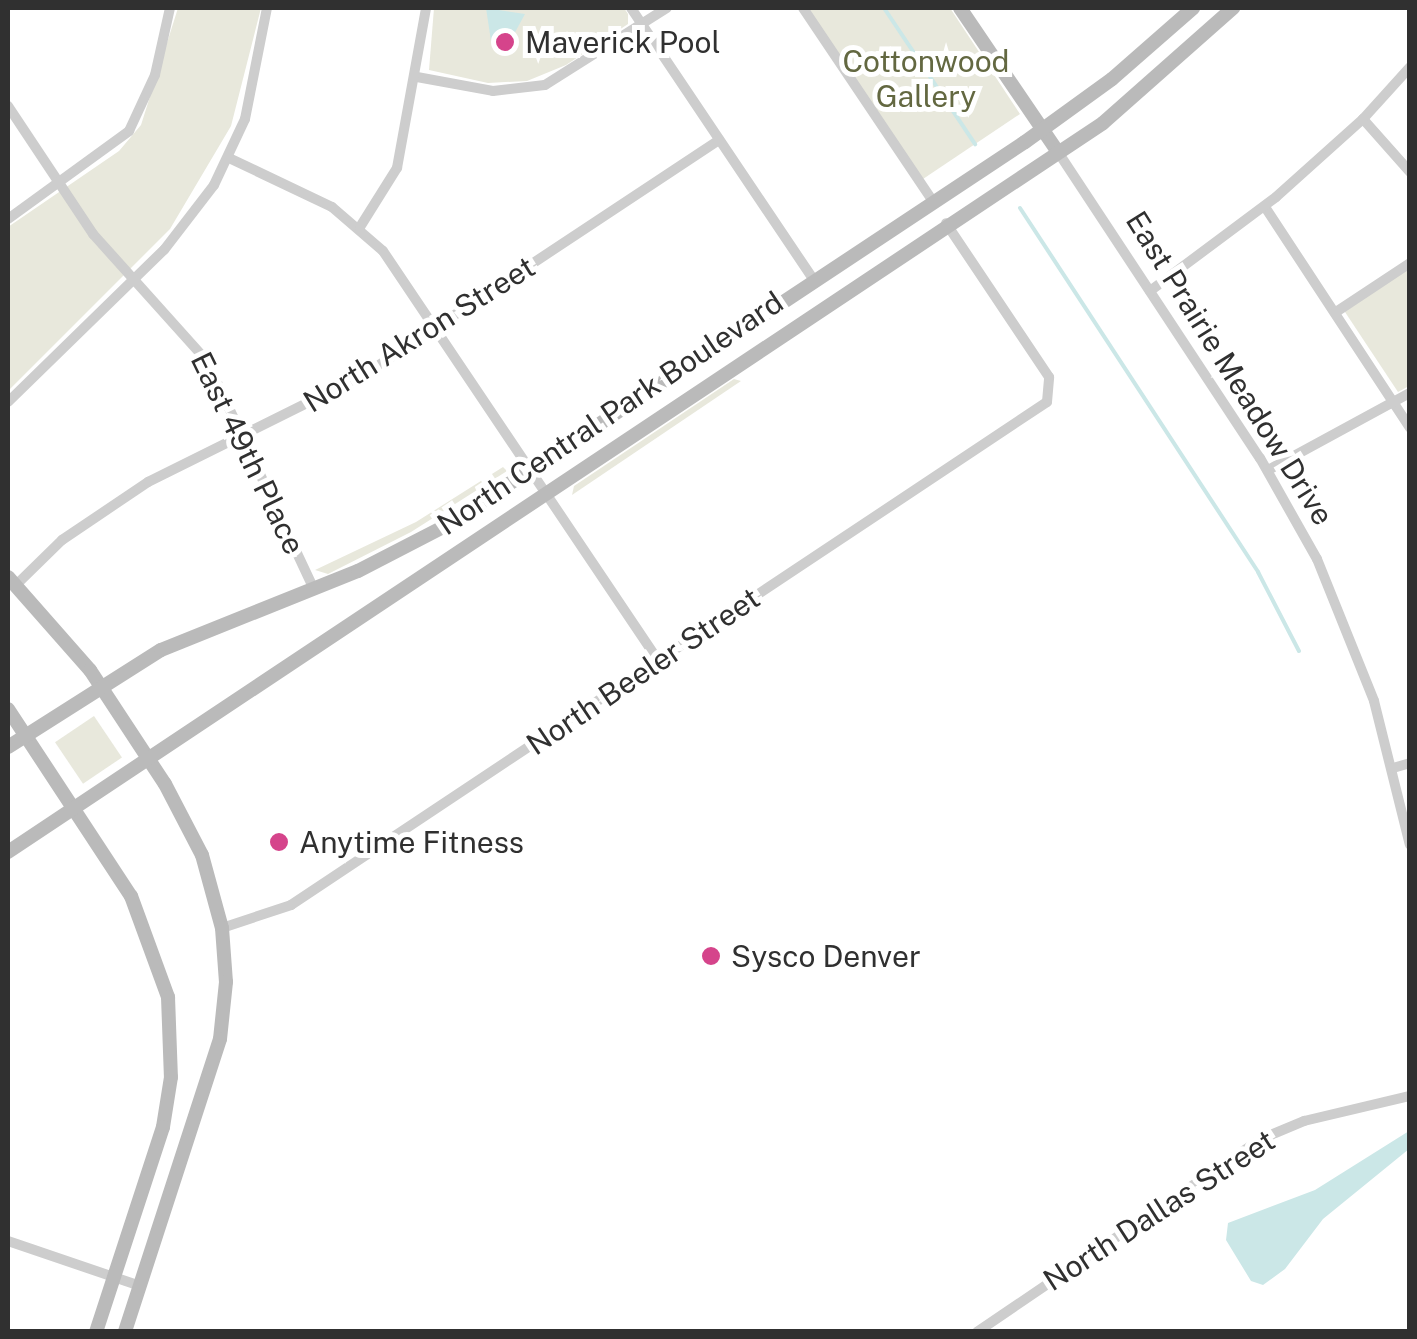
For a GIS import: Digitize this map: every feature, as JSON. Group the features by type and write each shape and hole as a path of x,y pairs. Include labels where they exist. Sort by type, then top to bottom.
{"main road":[{"name":"East Prairie Meadow Drive","path":"960,8 1058,152"},
{"name":"North Central Park Boulevard","path":"8,747 183,639 314,588 430,536 934,203 1112,79 1193,8"},
{"name":"North Central Park Boulevard","path":"8,852 151,761 292,656 1058,152 1161,77 1233,8"},
{"path":"12,581 102,688 151,761 202,854 222,928 220,1040 125,1332"},
{"path":"8,709 148,929 171,1021 163,1127 96,1332"}],"street":[{"path":"8,219 60,185 129,131 155,76 170,8"},
{"path":"8,402 134,279 192,215 229,158 256,80 268,8"},
{"path":"360,227 397,168 417,77 426,8"},
{"path":"631,8 815,282"},
{"path":"417,77 492,91 531,88 568,74 667,8"},
{"path":"804,8 934,203"},
{"path":"1150,291 1265,206 1364,119 1410,67"},
{"name":"East 49th Place","path":"8,106 60,185 134,279 199,349 314,588"},
{"path":"1364,119 1410,172"},
{"name":"North Akron Street","path":"12,581 62,540 148,482 338,390 719,140"},
{"name":"East Prairie Meadow Drive","path":"1058,152 1268,470 1341,612 1393,768 1410,845"},
{"path":"229,158 360,227 436,328 658,661"},
{"path":"1265,206 1410,428"},
{"name":"North Beeler Street","path":"222,928 291,904 1043,406 1052,393 1049,377 946,223"},
{"path":"1336,312 1410,263"},
{"path":"1268,470 1410,393"},
{"path":"1393,768 1410,764"},
{"name":"North Dallas Street","path":"977,1332 1261,1139 1304,1121 1410,1096"},
{"path":"8,1242 140,1286"}],"green space":[{"path":"178,8 261,8 231,126 170,229 8,391 8,227 119,151 141,125"},
{"path":"434,8 624,8 628,24 566,65 527,81 488,83 429,70"},
{"name":"Cottonwood Gallery","path":"808,8 950,8 1020,114 923,179"},
{"path":"1409,265 1409,386 1398,392 1343,309"},
{"path":"734,379 741,381 572,495 574,486"},
{"path":"503,467 507,471 411,532 328,574 315,570 416,522"},
{"path":"94,716 122,757 83,784 55,742"}],"water":[{"name":"Maverick Pool","path":"486,8 525,14 506,49 491,41"},
{"path":"1409,1131 1409,1149 1323,1219 1285,1269 1263,1285 1251,1281 1226,1240 1228,1223 1315,1190"}],"waterway":[{"path":"884,8 975,144"},
{"path":"1020,208 1258,572 1299,651"}],"place":[{"name":"Maverick Pool","path":"505,42"},
{"name":"Anytime Fitness","path":"279,842"},
{"name":"Sysco Denver","path":"711,956"}]}
